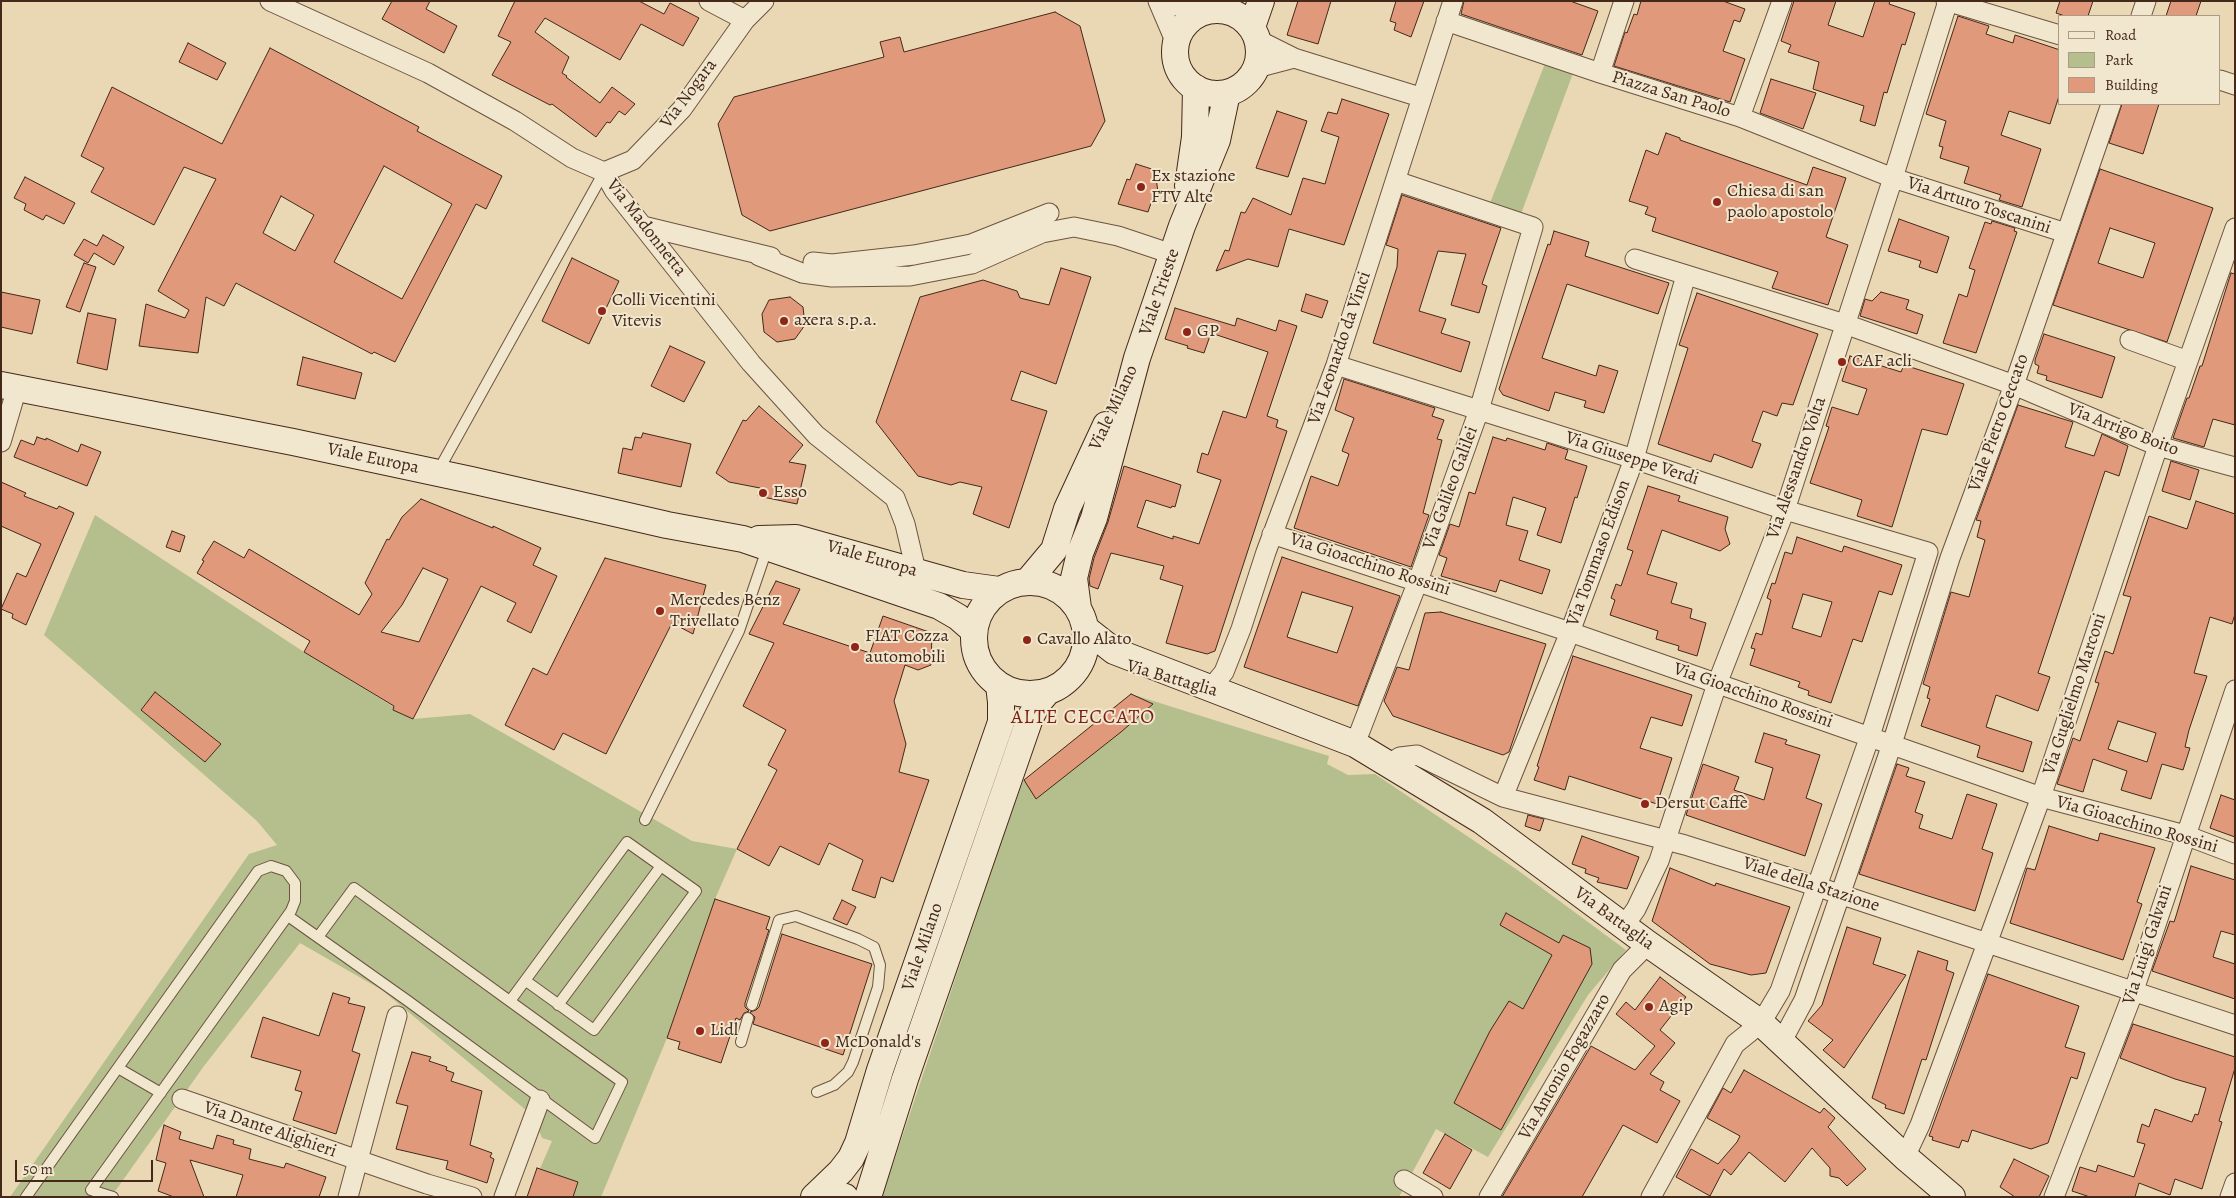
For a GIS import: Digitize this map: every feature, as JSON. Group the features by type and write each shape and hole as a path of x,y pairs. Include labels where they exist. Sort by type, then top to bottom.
{"main road":[{"path":"1255,34 1231,6 1200,13 1189,20 1180,30 1175,56 1178,69 1186,80 1196,88 1211,93 1227,93 1239,88 1249,79 1256,68 1259,55 1255,34 1262,1"},
{"name":"Viale Trieste","path":"1182,226 1195,137 1196,88"},
{"name":"Viale Trieste","path":"1137,358 1182,226 1217,140 1227,93"},
{"name":"Viale Milano","path":"1028,581 1054,550 1067,509 1137,358"},
{"name":"Viale Milano","path":"1082,619 1065,593 1057,588 1038,582 1018,582 999,590 982,608 974,631 974,647 979,662 987,674 999,685 1018,693 1028,694 1048,691 1064,683 1076,671 1084,651 1082,619 1074,578 1080,553 1094,518 1137,358"},
{"name":"Viale Europa","path":"9,386 436,472 667,525 743,539 939,606 958,617 974,631"},
{"name":"Viale Europa","path":"743,539 796,538 963,584 999,590"},
{"name":"Via Battaglia","path":"1082,619 1114,651 1355,744 1390,763 1482,821 1648,944 1761,1022 1905,1157 1952,1197"},
{"name":"Via Battaglia","path":"1076,671 1095,664 1116,663 1239,699"},
{"name":"Viale Milano","path":"815,1196 841,1171 851,1158 858,1143 880,1070 1001,722 999,685"},
{"name":"Viale Milano","path":"868,1197 905,1079 1030,718 1038,703 1048,691"},
{"name":"Viale Milano","path":"815,1196 832,1193 844,1197"}],"street":[{"name":"Via Madonnetta","path":"270,1 428,74 515,121 572,158 604,172 614,190 750,363 816,436 895,498 905,524 916,571"},
{"path":"709,1 745,20"},
{"name":"Via Nogara","path":"604,172 633,160 676,116 745,20 764,1"},
{"path":"1159,1 1200,13"},
{"path":"1159,1 1176,43"},
{"name":"Via Leonardo da Vinci","path":"1211,688 1224,672 1241,629 1272,534 1336,365 1452,1"},
{"path":"1600,73 1624,1"},
{"path":"1740,117 1782,1"},
{"path":"2141,15 2146,1"},
{"path":"1947,2 2058,34"},
{"name":"Via Alessandro Volta","path":"1624,926 1640,901 1659,861 1664,840 1717,684 1785,510 1893,178 1947,2"},
{"name":"Piazza San Paolo","path":"1446,21 1600,73 1740,117 1893,178"},
{"path":"1255,34 1294,58 1420,98"},
{"path":"1256,68 1294,58"},
{"path":"2221,80 2235,85"},
{"name":"Viale Pietro Ceccato","path":"1782,1041 1804,1000 1892,744 1950,558 2014,385 2111,105"},
{"name":"Via Arturo Toscanini","path":"1893,178 2066,233"},
{"name":"Via Galileo Galilei","path":"1355,744 1418,581 1479,410 1533,227 1396,181"},
{"path":"759,256 832,264 914,254 971,244 1049,214"},
{"path":"643,226 670,231 759,256 802,273 832,277 910,276 972,264 1042,233 1074,227 1118,236 1172,254"},
{"name":"Via Guglielmo Marconi","path":"1905,1157 1920,1125 1988,945 2041,797 2158,446 2235,228"},
{"path":"1636,259 1845,324"},
{"name":"Via Tommaso Edison","path":"1503,797 1570,632 1634,459 1686,275"},
{"name":"Via Arrigo Boito","path":"1845,324 2014,385 2158,446 2235,468"},
{"path":"2130,340 2188,361"},
{"name":"Via Giuseppe Verdi","path":"1336,365 1634,459 1785,510 1928,552 1870,736"},
{"path":"1,442 9,386"},
{"name":"Via Gioacchino Rossini","path":"1272,534 1570,632 2041,797 2185,835 2235,854"},
{"name":"Via Luigi Galvani","path":"2054,1197 2133,993 2235,690"},
{"path":"1656,1195 1736,1044 1761,1022 1780,992 1870,736"},
{"name":"Viale della Stazione","path":"1390,763 1400,757 1417,755 1503,797 1664,840 1817,886 1988,945 2235,1025"},
{"name":"Via Antonio Fogazzaro","path":"1489,1197 1622,970 1648,944"},
{"name":"Via Dante Alighieri","path":"348,1197 397,1016"},
{"name":"Via Dante Alighieri","path":"182,1099 358,1161 472,1197"},
{"path":"504,1197 540,1100"},
{"path":"1404,1180 1433,1197"},
{"path":"2230,1197 2235,1183"}],"lane":[{"path":"436,472 604,172"},
{"path":"645,820 739,631 768,548"},
{"path":"510,1001 628,842 696,891 594,1030 526,981"},
{"path":"26,1197 258,871 271,866 286,871 295,883 295,902 288,916 89,1193 113,1197"},
{"path":"558,1005 661,866"},
{"path":"288,916 595,1138 622,1082 354,888 318,937"},
{"path":"752,1005 779,920 796,916 858,939 874,947 880,964 878,988 850,1067 834,1085 817,1092"},
{"path":"741,1042 748,1018"},
{"path":"118,1068 161,1093"}],"green space":[{"path":"1548,56 1576,65 1521,214 1490,203"},
{"path":"95,515 304,652 394,707 393,710 413,719 470,714 692,841 737,849 715,899 667,1038 601,1197 535,1197 529,1194 552,1141 542,1138 533,1116 382,990 300,943 204,1066 111,1197 10,1197 249,854 277,845 257,821 44,635"},
{"path":"1131,694 1329,756 1327,764 1348,775 1375,774 1516,869 1626,950 1588,995 1488,1157 1436,1129 1399,1197 882,1197 1023,781"}],"building":[{"path":"392,1 430,1 426,9 457,26 444,53 382,19"},
{"path":"515,1 639,1 664,14 670,3 699,18 683,46 641,24 620,60 545,18 535,32 569,57 562,73 566,77 600,103 612,87 635,104 625,115 619,111 610,123 607,122 596,137 552,104 550,105 492,75 511,42 498,36"},
{"path":"1298,1 1331,1 1318,44 1287,35"},
{"path":"1396,1 1424,1 1411,37 1394,30 1396,23 1390,21"},
{"path":"1464,1 1570,1 1598,11 1582,55 1461,14"},
{"path":"1641,1 1723,1 1745,9 1740,22 1734,20 1723,51 1745,59 1730,102 1614,66 1625,32 1627,33 1634,14 1637,15"},
{"path":"1794,1 1836,1 1828,25 1863,37 1875,1 1890,1 1889,4 1915,13 1905,45 1902,44 1887,93 1884,92 1875,126 1860,121 1864,106 1813,89 1819,62 1788,52 1791,45 1781,41"},
{"path":"2060,1 2093,1 2088,15 2062,15 2056,13"},
{"path":"2171,1 2201,1 2196,15 2166,15"},
{"path":"1055,12 1080,26 1105,121 1091,146 770,231 742,215 718,124 734,97 884,57 880,42 900,37 904,52"},
{"path":"1958,16 1989,26 1986,34 2013,43 2015,35 2058,49 2058,99 2050,124 2009,111 2001,135 2041,149 2022,207 1999,200 2001,195 1964,183 1969,167 1940,158 1943,147 1939,146 1946,121 1926,114"},
{"path":"188,43 226,63 217,80 179,62"},
{"path":"270,48 419,127 417,131 502,176 486,209 476,204 395,362 374,352 372,354 236,283 224,306 206,297 198,353 139,346 146,304 185,318 189,310 158,291 216,179 184,167 154,225 91,192 104,168 81,156 112,87 222,144","holes":["384,166 452,204 402,299 334,262","281,196 314,215 295,251 263,233"]},
{"path":"1771,79 1816,93 1803,129 1760,113"},
{"path":"1342,99 1389,114 1344,245 1289,229 1278,267 1248,259 1216,271 1225,250 1229,251 1241,212 1245,213 1253,198 1291,215 1303,178 1325,184 1339,137 1321,131 1328,112 1337,114"},
{"path":"2122,105 2159,105 2143,154 2109,143"},
{"path":"1277,111 1307,121 1288,177 1256,168"},
{"path":"1666,133 1680,138 1680,140 1807,185 1813,167 1846,178 1826,237 1848,245 1828,305 1772,288 1778,272 1652,231 1656,218 1645,214 1648,207 1629,201 1646,150 1658,155"},
{"name":"Ex stazione FTV Alte","path":"1136,164 1158,171 1156,178 1158,192 1153,197 1148,212 1118,204 1127,179 1130,180"},
{"path":"2100,169 2213,208 2167,342 2053,305","holes":["2110,228 2155,243 2143,278 2098,263"]},
{"path":"25,177 75,203 64,224 46,215 43,220 24,210 26,204 14,198"},
{"path":"1402,195 1501,228 1482,284 1487,286 1479,313 1451,305 1466,254 1438,251 1419,311 1446,319 1441,333 1470,342 1461,372 1373,343 1397,267 1398,249 1386,245"},
{"path":"1899,219 1949,237 1937,273 1919,267 1921,261 1888,251"},
{"path":"1992,221 2015,228 2014,231 2017,232 1976,353 1943,343 1959,294 1967,297 1975,270 1969,268 1985,222 1991,224"},
{"path":"1554,231 1589,242 1585,256 1669,283 1658,314 1567,284 1542,358 1596,376 1599,365 1618,371 1604,413 1584,407 1586,401 1555,392 1549,411 1503,395 1499,389"},
{"path":"103,235 124,247 114,265 94,253 88,263 74,255 84,239 97,246"},
{"path":"572,258 619,281 589,344 542,321"},
{"path":"84,263 96,267 80,312 66,307"},
{"path":"1061,268 1091,277 1056,384 1021,371 1011,400 1047,411 1009,528 973,514 982,487 960,482 951,485 918,476 876,422 920,297 983,280 1017,291 1020,298 1049,305"},
{"path":"2231,273 2235,274 2235,425 2213,419 2204,447 2173,438 2187,398 2189,398 2200,366 2202,366"},
{"path":"1,292 40,300 32,334 1,327"},
{"path":"1881,292 1909,300 1906,309 1923,315 1917,334 1860,316 1865,299 1872,301"},
{"path":"1697,293 1818,334 1793,405 1782,403 1777,416 1763,411 1752,441 1761,444 1752,468 1714,454 1711,462 1658,444 1688,348 1679,345"},
{"path":"1306,294 1328,301 1322,318 1301,311"},
{"path":"790,297 803,307 805,325 795,339 777,342 764,332 762,314 769,300"},
{"path":"1175,308 1235,326 1237,318 1276,331 1279,320 1297,326 1267,416 1278,420 1276,427 1287,431 1215,651 1207,654 1166,643 1183,586 1160,579 1164,566 1111,553 1098,589 1090,586 1089,579 1124,466 1181,485 1175,507 1172,506 1171,508 1146,500 1137,527 1173,539 1173,536 1199,544 1221,480 1197,472 1202,453 1208,455 1223,411 1246,418 1268,352 1211,333 1204,353 1165,339"},
{"path":"88,313 116,319 107,370 77,363"},
{"path":"2044,334 2115,357 2102,398 2046,380 2047,376 2037,373 2039,366 2035,364 2035,360"},
{"path":"670,346 705,362 684,402 651,386"},
{"path":"1850,356 1901,372 1904,365 1964,384 1947,435 1922,429 1892,527 1857,516 1862,500 1810,483 1829,427 1826,426 1832,407 1858,415 1867,389 1842,381"},
{"path":"303,357 362,373 355,399 297,385"},
{"path":"1344,379 1435,408 1432,416 1444,420 1437,439 1442,440 1423,513 1429,515 1411,567 1294,528 1311,476 1338,486 1349,454 1342,451 1354,418 1335,410"},
{"path":"2018,405 2073,422 2065,447 2094,456 2102,434 2128,446 2119,476 2105,471 2038,673 2050,677 2038,711 1996,695 1986,727 2032,742 2023,772 1977,757 1980,746 1921,726 1930,699 1927,698 1930,687 1923,684 1951,592 1969,597 1985,540 1977,537 1981,521 1976,520"},
{"path":"759,406 803,445 789,462 806,465 797,504 758,496 760,488 729,482 716,473 743,420 746,421"},
{"path":"643,433 691,444 681,487 618,473 623,448 632,450 635,437 641,438"},
{"path":"37,437 46,440 46,438 78,452 81,444 101,452 87,486 14,457 21,440 34,445"},
{"path":"1493,437 1506,441 1507,438 1545,450 1547,443 1568,450 1565,459 1587,466 1561,543 1537,535 1546,508 1513,497 1506,525 1528,531 1519,560 1550,570 1542,594 1500,580 1496,592 1441,576 1447,558 1439,555 1450,524 1459,527 1469,492 1475,494"},
{"path":"2171,461 2199,470 2190,500 2162,491"},
{"path":"1,482 26,493 24,496 57,509 59,506 74,513 26,625 12,618 13,614 1,609 17,573 26,577 41,544 1,526"},
{"path":"1648,486 1680,496 1678,501 1728,517 1725,529 1730,544 1720,551 1662,530 1647,574 1677,583 1671,603 1692,609 1690,618 1706,623 1697,656 1678,650 1679,646 1656,639 1658,631 1610,615 1615,600 1611,598 1616,584 1621,586 1633,551 1627,549"},
{"path":"421,499 493,528 493,526 541,548 533,565 557,576 531,633 507,621 516,603 481,586 413,719 393,710 394,706 304,652 310,641 197,573 204,561 202,560 214,541 244,558 249,549 359,615 372,594 365,583 387,539 389,540 402,517","holes":["423,568 448,579 419,642 381,632 402,605"]},
{"path":"2196,501 2235,514 2235,614 2232,624 2210,617 2194,673 2207,676 2189,730 2185,747 2190,748 2183,770 2162,764 2151,799 2121,790 2127,771 2093,759 2083,792 2057,784 2073,738 2080,741 2099,683 2095,682 2105,651 2113,654 2131,597 2123,595 2149,516 2187,529","holes":["2118,721 2156,733 2147,762 2108,749"]},
{"path":"172,531 185,536 180,552 166,547"},
{"path":"1797,537 1842,552 1844,546 1902,565 1892,595 1879,591 1862,642 1853,639 1831,703 1808,695 1809,691 1798,687 1800,682 1750,665 1755,649 1751,648 1756,633 1762,635 1771,600 1767,598 1772,583 1775,584 1785,552 1792,554","holes":["1803,594 1832,602 1821,637 1792,628"]},
{"path":"1282,557 1400,596 1358,706 1244,667","holes":["1302,592 1353,607 1337,653 1287,637"]},
{"path":"605,558 706,585 693,634 672,623 606,754 563,733 554,750 505,725 533,668 547,675"},
{"path":"776,581 800,589 783,624 870,653 883,616 932,633 931,665 918,670 905,665 894,701 906,744 899,772 929,780 893,882 881,877 875,898 852,890 863,860 829,843 819,865 780,846 769,866 737,849 777,770 768,765 786,730 743,706 774,643 749,634"},
{"path":"1441,612 1546,644 1509,752 1503,755 1393,716 1384,701 1397,667 1409,670 1425,613"},
{"path":"1573,656 1692,695 1682,726 1651,717 1640,748 1672,758 1657,804 1569,776 1565,790 1534,780"},
{"path":"155,692 221,744 205,762 141,710"},
{"path":"1131,694 1153,704 1121,732 1036,799 1024,780"},
{"path":"1764,733 1787,740 1785,744 1820,755 1806,798 1822,804 1805,856 1686,815 1703,764 1739,777 1734,790 1764,800 1773,768 1755,762"},
{"path":"1897,764 1909,768 1906,776 1925,782 1915,812 1923,815 1919,828 1952,839 1967,794 1997,804 1982,849 1993,853 1975,911 1859,874"},
{"path":"2221,795 2235,800 2235,837 2210,828"},
{"path":"1528,815 1544,819 1540,831 1525,826"},
{"path":"2049,826 2098,841 2100,833 2155,848 2137,902 2142,904 2123,960 2010,923 2027,868 2035,870"},
{"path":"1582,836 1639,857 1627,889 1597,882 1599,878 1585,873 1586,869 1572,864"},
{"path":"2191,866 2235,880 2235,935 2221,931 2213,957 2235,964 2235,999 2152,971 2170,921 2174,922"},
{"path":"1670,868 1715,886 1716,883 1790,907 1766,973 1751,975 1710,964 1652,921"},
{"path":"715,899 770,917 766,929 769,930 745,1003 745,1007 749,1011 744,1013 740,1020 736,1018 721,1063 678,1049 680,1042 667,1038"},
{"path":"842,900 856,907 847,925 833,919"},
{"path":"1506,913 1559,943 1563,935 1590,948 1592,964 1501,1130 1454,1103 1490,1031 1509,1001 1523,1009 1552,955 1500,925"},
{"path":"1847,927 1881,938 1873,964 1906,975 1844,1068 1823,1050 1833,1040 1808,1021 1822,1005"},
{"path":"782,934 872,964 843,1055 753,1024 755,1017 750,1012 759,1007"},
{"path":"1918,951 1948,961 1946,970 1954,973 1926,1060 1922,1059 1904,1114 1885,1108 1886,1105 1872,1098"},
{"path":"1988,974 2079,1006 2065,1047 2085,1053 2077,1079 2071,1077 2048,1143 2031,1149 1972,1130 1968,1142 1962,1140 1959,1148 1932,1140 1933,1137 1929,1136"},
{"path":"1660,977 1686,997 1660,1030 1675,1043 1650,1074 1664,1082 1660,1090 1680,1101 1657,1143 1623,1125 1582,1197 1502,1197 1591,1046 1635,1070 1655,1046 1616,1014 1626,1002 1635,1010"},
{"path":"333,993 350,998 348,1003 365,1007 352,1051 360,1054 336,1134 293,1120 302,1092 295,1090 301,1071 251,1057 263,1017 319,1036"},
{"path":"2133,1024 2235,1057 2235,1068 2219,1121 2222,1122 2202,1189 2175,1179 2170,1195 2139,1183 2135,1197 2090,1197 2072,1191 2080,1167 2096,1172 2098,1165 2134,1177 2145,1144 2137,1142 2142,1124 2149,1127 2155,1109 2192,1122 2195,1114 2198,1115 2206,1088 2175,1079 2120,1058"},
{"path":"412,1052 431,1057 429,1061 447,1067 446,1070 454,1073 451,1081 482,1091 470,1145 492,1153 490,1157 494,1159 487,1183 446,1169 448,1161 396,1149 408,1106 396,1103"},
{"path":"1744,1070 1820,1113 1824,1108 1835,1118 1828,1127 1866,1169 1847,1186 1839,1178 1830,1176 1830,1168 1812,1148 1785,1182 1749,1152 1731,1175 1724,1169 1710,1196 1676,1177 1691,1149 1718,1164 1737,1142 1740,1136 1707,1118 1723,1088 1731,1093"},
{"path":"164,1125 181,1132 179,1139 213,1149 217,1135 234,1140 233,1144 251,1149 249,1159 284,1168 286,1163 326,1177 319,1197 236,1197 243,1175 190,1160 204,1197 174,1197 158,1191 166,1163 156,1160"},
{"path":"1445,1134 1472,1150 1450,1189 1423,1173"},
{"path":"2014,1159 2049,1176 2039,1197 2015,1197 2000,1187"},
{"path":"537,1168 578,1182 573,1197 527,1197"}],"place":[{"name":"Ex stazione FTV Alte","path":"1141,187"},
{"name":"Chiesa di san paolo apostolo","path":"1717,202"},
{"name":"Colli Vicentini Vitevis","path":"602,311"},
{"name":"axera s.p.a.","path":"784,321"},
{"name":"GP","path":"1187,332"},
{"name":"CAF acli","path":"1842,362"},
{"name":"Esso","path":"763,493"},
{"name":"Mercedes Benz Trivellato","path":"660,611"},
{"name":"Cavallo Alato","path":"1027,640"},
{"name":"FIAT Cozza automobili","path":"855,647"},
{"name":"Dersut Caffè","path":"1645,804"},
{"name":"Agip","path":"1649,1007"},
{"name":"Lidl","path":"700,1031"},
{"name":"McDonald's","path":"825,1043"}],"district":[{"name":"ALTE CECCATO","path":"1083,718"}]}
